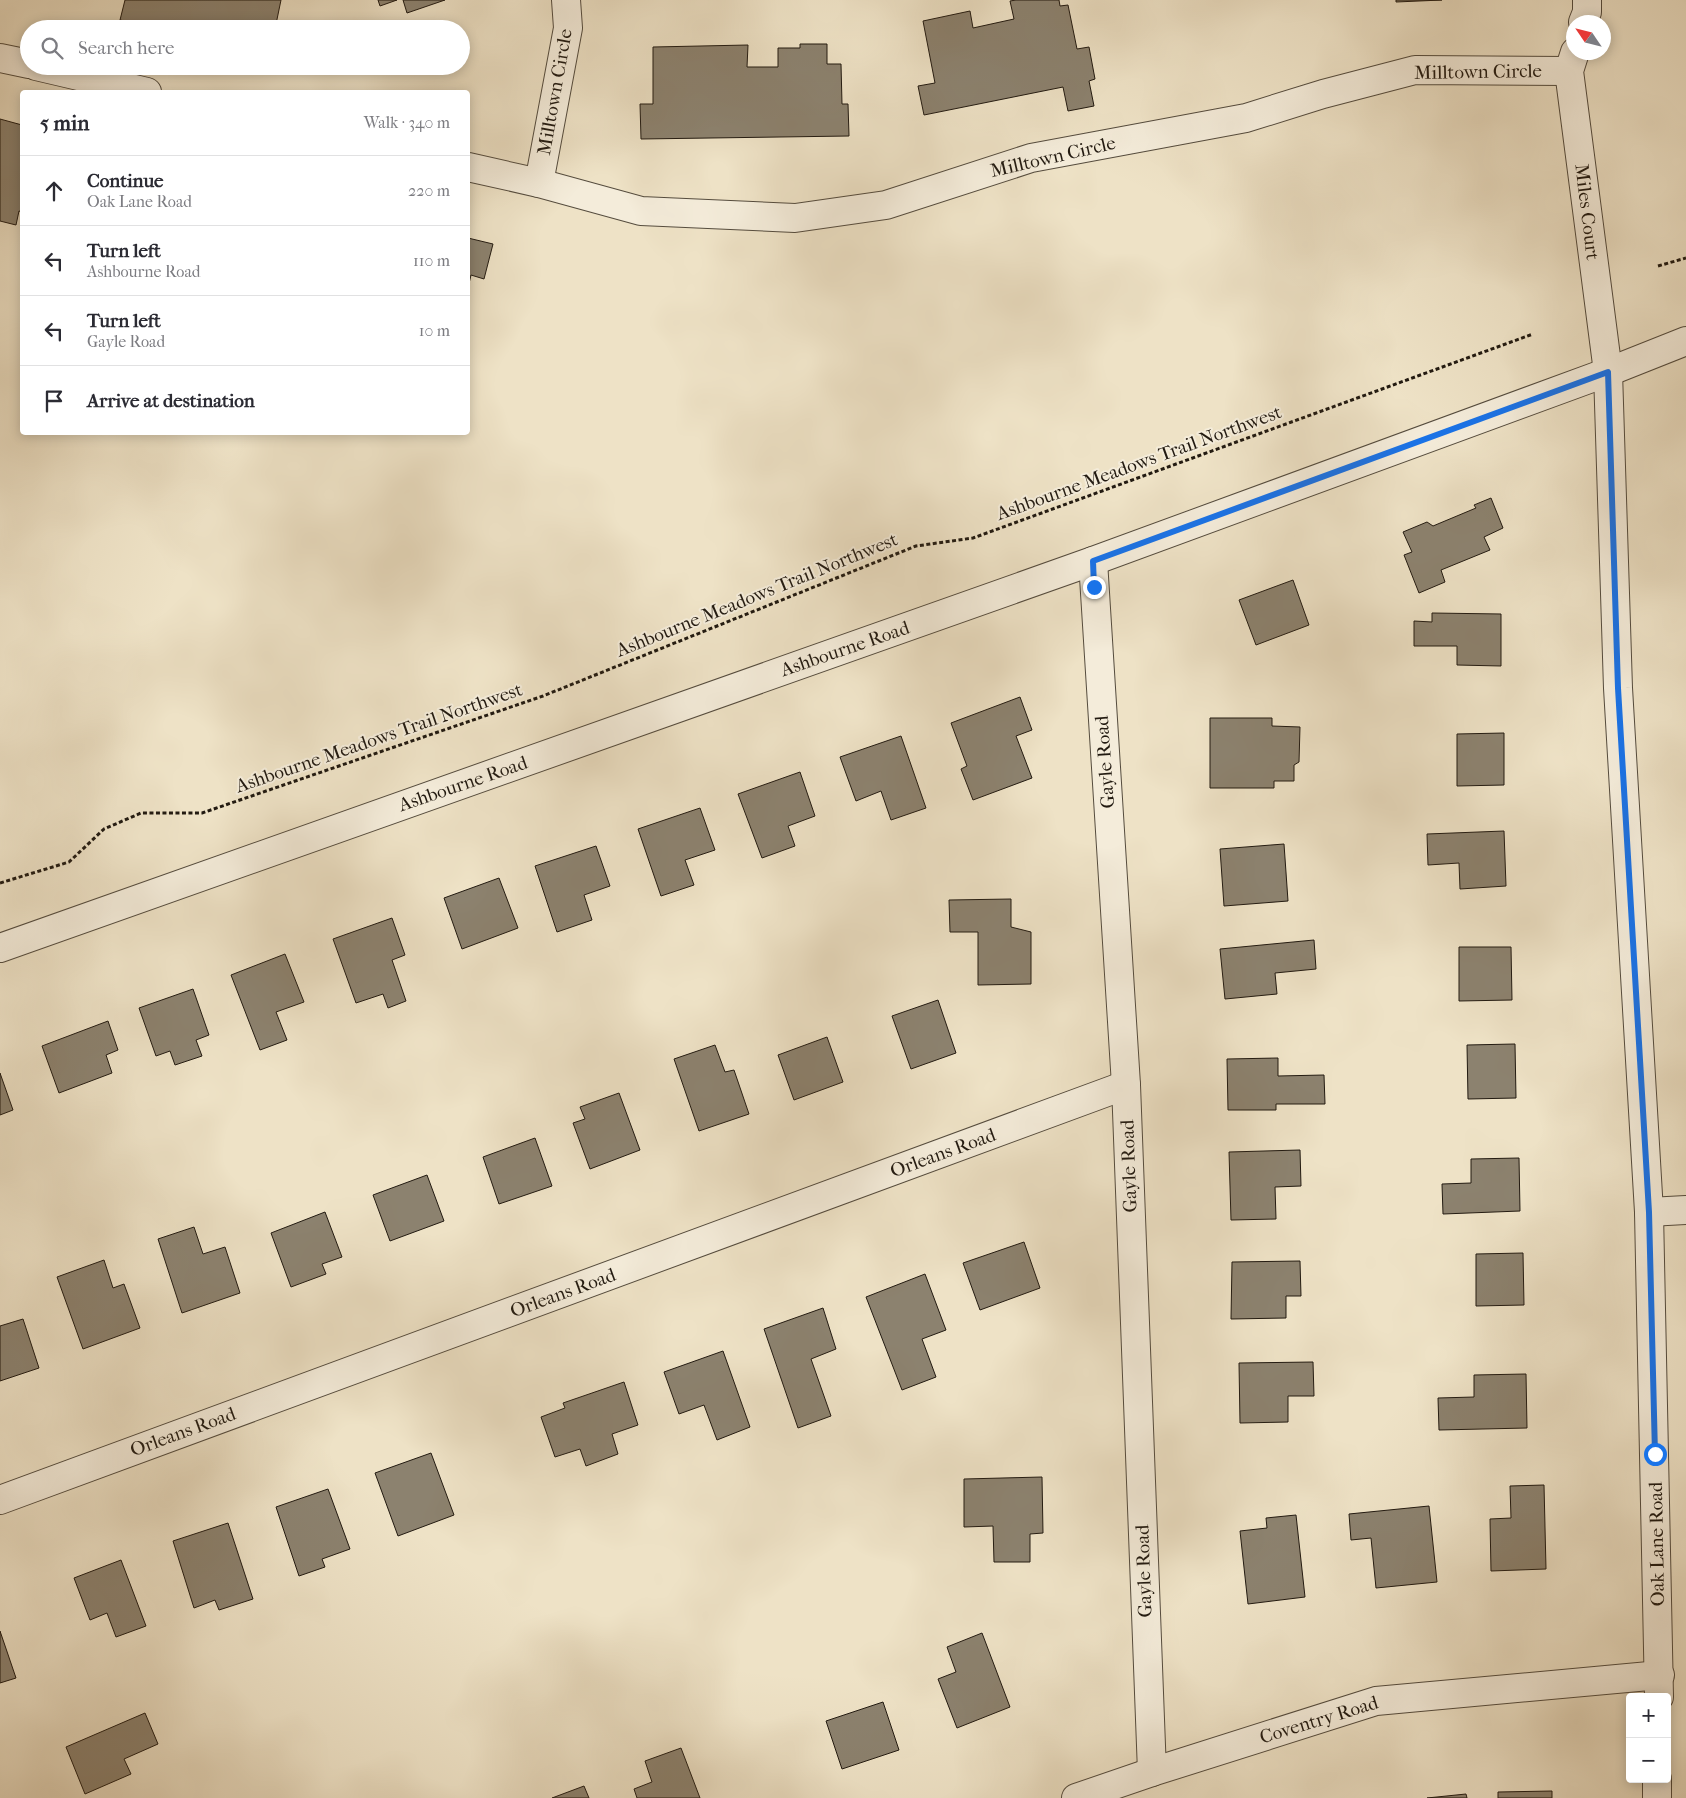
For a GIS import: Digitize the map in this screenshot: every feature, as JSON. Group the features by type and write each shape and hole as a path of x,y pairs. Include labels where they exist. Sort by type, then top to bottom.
{"street":[{"name":"Milltown Circle","path":"539,183 568,28 566,0"},
{"path":"1586,15 1587,0"},
{"path":"0,58 20,62"},
{"name":"Milltown Circle","path":"470,167 539,183 641,212 795,218 886,205 1031,158 1246,118 1324,94 1415,70 1572,62"},
{"name":"Miles Court","path":"1572,62 1608,372"},
{"path":"74,75 138,90"},
{"name":"Ashbourne Road","path":"0,948 1093,561 1608,372 1686,341"},
{"name":"Oak Lane Road","path":"1608,372 1618,688 1649,1212 1659,1686"},
{"name":"Gayle Road","path":"1093,561 1126,1085 1152,1772"},
{"name":"Orleans Road","path":"0,1500 1126,1085"},
{"path":"1649,1212 1686,1210"},
{"name":"Coventry Road","path":"1076,1798 1376,1701 1659,1686"},
{"path":"1657,1783 1657,1798"}],"path":[{"path":"1658,266 1686,258"},
{"name":"Ashbourne Meadows Trail Northwest","path":"0,883 69,862 104,829 141,813 202,813 543,696 916,546 973,538 1533,334"}],"building":[{"path":"125,0 281,0 277,20 120,20"},
{"path":"378,0 397,0 380,6"},
{"path":"403,0 445,0 407,13"},
{"path":"1059,0 1060,6 1068,5 1077,49 1089,47 1095,79 1089,81 1094,106 1068,111 1063,87 924,115 918,86 935,83 923,21 970,11 973,28 1014,19 1010,1"},
{"path":"1396,0 1442,0 1396,2"},
{"path":"800,44 827,44 827,64 841,64 842,104 848,104 849,136 641,139 640,104 653,104 653,47 748,45 747,67 778,67 778,48 800,48"},
{"path":"0,119 20,124 20,211 16,225 0,221"},
{"path":"470,238 493,244 484,279 471,275 470,279"},
{"path":"1491,498 1503,528 1484,537 1490,550 1441,570 1445,582 1419,593 1404,555 1412,552 1403,532 1427,522 1433,526 1476,508 1474,505"},
{"path":"1293,580 1309,625 1256,645 1239,600"},
{"path":"1432,613 1501,614 1501,666 1457,665 1457,646 1414,646 1414,621 1432,622"},
{"path":"1020,697 1032,730 1016,736 1032,778 973,800 961,769 967,766 951,723"},
{"path":"1210,718 1272,718 1272,726 1300,727 1299,762 1294,765 1294,781 1274,781 1274,788 1210,788"},
{"path":"1504,733 1504,785 1457,786 1457,734"},
{"path":"901,736 926,808 891,820 881,791 856,801 840,757"},
{"path":"800,772 815,816 788,826 795,846 762,858 738,794"},
{"path":"700,808 715,850 685,860 694,885 661,896 638,829"},
{"path":"1504,831 1506,886 1460,889 1459,863 1428,865 1427,834"},
{"path":"1284,844 1288,901 1224,906 1220,849"},
{"path":"596,846 610,886 584,895 592,920 557,932 535,866"},
{"path":"499,878 518,928 462,949 444,898"},
{"path":"1011,899 1011,927 1031,932 1031,984 978,985 978,932 950,932 949,900"},
{"path":"392,918 405,955 392,960 406,1001 388,1008 383,994 356,1003 333,939"},
{"path":"1314,940 1316,969 1275,973 1277,994 1225,999 1220,949"},
{"path":"1459,947 1511,947 1512,1000 1459,1001"},
{"path":"285,954 304,1002 276,1012 287,1040 260,1050 231,975"},
{"path":"193,989 209,1035 196,1040 202,1056 175,1065 170,1051 156,1056 139,1008"},
{"path":"938,1000 956,1053 911,1069 892,1016"},
{"path":"108,1021 118,1050 106,1055 112,1073 59,1093 42,1046"},
{"path":"827,1037 843,1082 794,1100 778,1055"},
{"path":"1515,1044 1516,1098 1468,1099 1467,1045"},
{"path":"715,1045 725,1072 734,1070 749,1114 699,1131 674,1059"},
{"path":"1278,1058 1278,1076 1324,1075 1325,1104 1276,1104 1276,1110 1228,1110 1227,1059"},
{"path":"0,1073 13,1110 0,1115"},
{"path":"619,1093 640,1150 590,1169 573,1123 585,1119 580,1107"},
{"path":"535,1138 552,1186 499,1204 483,1157"},
{"path":"1300,1150 1301,1186 1275,1187 1276,1219 1231,1220 1229,1152"},
{"path":"1519,1158 1520,1211 1443,1214 1442,1184 1471,1183 1471,1159"},
{"path":"427,1175 444,1221 390,1241 373,1195"},
{"path":"325,1212 342,1257 322,1264 326,1274 291,1287 271,1233"},
{"path":"194,1227 203,1254 225,1247 240,1293 182,1313 158,1239"},
{"path":"1024,1242 1040,1288 980,1310 963,1263"},
{"path":"1523,1253 1524,1305 1476,1306 1476,1254"},
{"path":"104,1260 113,1288 124,1284 140,1328 83,1349 57,1277"},
{"path":"1300,1261 1301,1296 1286,1296 1286,1318 1231,1319 1232,1262"},
{"path":"925,1274 946,1330 922,1339 936,1377 902,1390 866,1297"},
{"path":"823,1308 836,1349 811,1359 831,1416 798,1428 764,1329"},
{"path":"23,1319 39,1368 0,1381 0,1326"},
{"path":"723,1351 750,1427 717,1440 704,1405 679,1414 664,1372"},
{"path":"1313,1362 1314,1396 1288,1396 1288,1422 1240,1423 1239,1363"},
{"path":"1526,1374 1527,1428 1439,1430 1438,1398 1474,1397 1474,1375"},
{"path":"624,1382 638,1425 612,1434 618,1454 586,1466 580,1449 555,1457 541,1417 565,1408 563,1403"},
{"path":"431,1453 454,1515 398,1536 375,1473"},
{"path":"1042,1477 1043,1533 1030,1534 1030,1562 994,1562 993,1526 964,1527 964,1479"},
{"path":"1544,1485 1546,1569 1491,1571 1490,1519 1511,1518 1510,1486"},
{"path":"328,1489 350,1549 322,1559 325,1567 299,1576 276,1507"},
{"path":"1429,1506 1437,1582 1376,1588 1371,1538 1351,1540 1349,1514"},
{"path":"1296,1515 1305,1597 1248,1604 1240,1531 1267,1528 1266,1518"},
{"path":"228,1523 253,1599 219,1610 215,1600 194,1608 173,1541"},
{"path":"121,1560 146,1626 116,1637 107,1613 90,1620 74,1578"},
{"path":"0,1631 16,1678 0,1683"},
{"path":"982,1633 1010,1707 957,1728 938,1679 956,1672 947,1647"},
{"path":"883,1702 899,1750 842,1769 826,1721"},
{"path":"145,1713 158,1744 124,1759 131,1774 85,1794 66,1747"},
{"path":"681,1748 700,1798 637,1798 634,1789 652,1782 645,1761"},
{"path":"584,1786 589,1798 552,1798"},
{"path":"1552,1791 1552,1798 1498,1798 1498,1792"},
{"path":"1466,1794 1467,1798 1427,1798"}],"route":[{"path":"1094,587 1093,561 1608,372 1618,688 1649,1212 1655,1454"}]}
